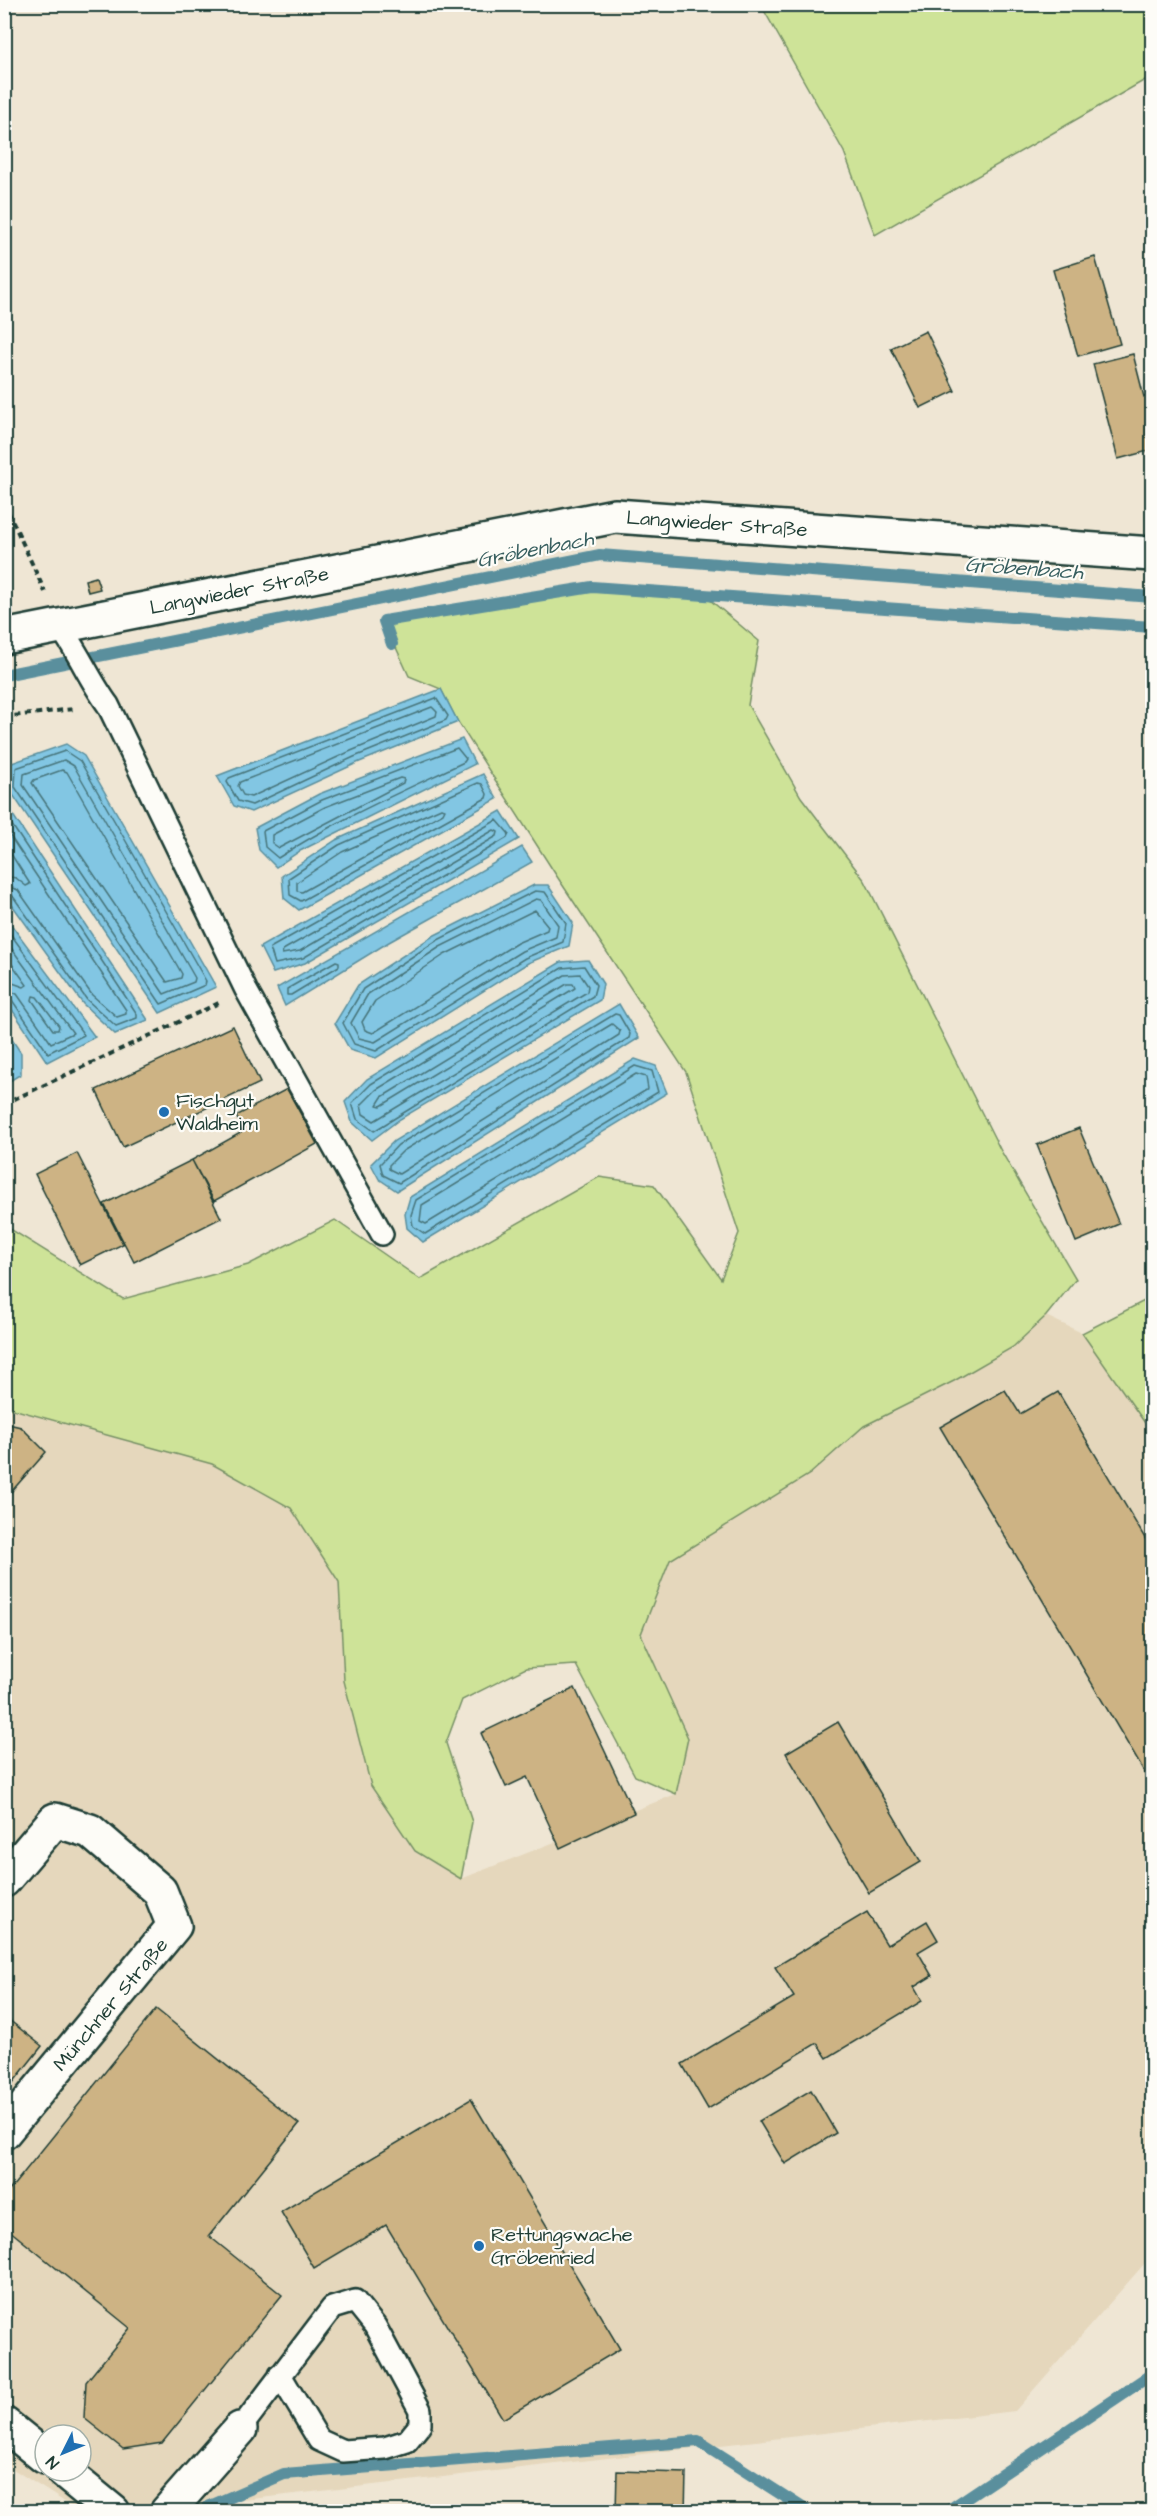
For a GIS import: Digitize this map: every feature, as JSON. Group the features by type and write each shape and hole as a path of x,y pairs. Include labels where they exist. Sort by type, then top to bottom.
{"street":[{"name":"Langwieder Straße","path":"4,637 67,636 615,516 1152,554"},
{"name":"Münchner Straße","path":"4,1880 55,1820 90,1832 160,1891 174,1926 4,2132"},
{"path":"4,2424 33,2447"},
{"path":"167,2511 240,2429"},
{"path":"78,2483 113,2511"}],"lane":[{"path":"67,636 101,696 246,990 382,1234"},
{"path":"240,2429 280,2374 332,2308 355,2301 375,2326 420,2410 420,2426 407,2441 385,2448 343,2451 319,2440 280,2374"}],"path":[{"path":"4,502 67,636"},
{"path":"4,717 101,696"},
{"path":"4,1104 246,990"}],"shaded area":[{"path":"1046,1316 1082,1333 1152,1433 1152,2255 1015,2411 139,2512 79,2511 35,2483 93,2483 93,2423 33,2423 33,2482 5,2464 4,1407 212,1464 291,1508 339,1582 344,1681 415,1851 461,1879 676,1794 688,1738 641,1634 670,1560 810,1474 864,1426 954,1381 1013,1347"}],"green space":[{"path":"761,5 1152,5 1152,76 875,235 844,152"},
{"path":"592,587 704,595 759,641 748,705 801,797 865,881 1001,1151 1076,1279 1046,1316 1013,1347 954,1381 864,1426 810,1474 670,1560 641,1634 688,1738 676,1794 635,1776 576,1665 526,1668 462,1700 446,1743 472,1822 461,1879 415,1851 371,1786 344,1681 339,1582 291,1508 212,1464 5,1407 4,1225 123,1299 248,1265 335,1220 420,1279 599,1177 654,1185 721,1279 739,1233 686,1072 458,722 441,689 409,676 384,621"},
{"path":"1152,1297 1152,1433 1082,1333"}],"water":[{"path":"441,689 458,722 357,763 251,812 234,806 217,776"},
{"path":"462,739 475,764 300,851 276,867 259,850 255,828 319,794"},
{"path":"66,744 84,756 216,987 160,1013 9,789 9,764"},
{"path":"483,774 497,799 299,910 284,898 282,876 336,840"},
{"path":"4,803 148,1020 115,1034 83,1004 5,895"},
{"path":"501,811 519,839 305,963 273,973 260,947"},
{"path":"522,847 532,862 389,942 285,1006 277,988"},
{"path":"534,885 548,885 573,923 569,946 528,963 376,1058 350,1050 335,1023 358,985 433,936"},
{"path":"4,915 95,1037 47,1062 5,999"},
{"path":"588,960 603,984 600,1000 400,1119 372,1140 352,1122 345,1102 367,1079 561,962"},
{"path":"619,1004 639,1038 397,1191 379,1179 371,1164 394,1141"},
{"path":"5,1029 21,1053 21,1074 5,1084"},
{"path":"635,1059 656,1066 667,1093 423,1242 407,1228 405,1214 410,1197"}],"building":[{"path":"1095,257 1120,344 1078,356 1053,270"},
{"path":"926,331 955,391 920,408 891,348"},
{"path":"1133,354 1144,397 1152,395 1152,450 1118,459 1093,364"},
{"path":"96,577 100,589 88,592 85,580"},
{"path":"233,1026 260,1083 123,1147 96,1090"},
{"path":"287,1089 317,1144 214,1201 192,1160 244,1131 236,1116"},
{"path":"1079,1128 1119,1224 1076,1242 1037,1145"},
{"path":"77,1153 123,1244 80,1265 35,1174"},
{"path":"192,1160 221,1218 134,1262 104,1204"},
{"path":"1005,1390 1020,1414 1058,1392 1152,1550 1152,1785 940,1427"},
{"path":"4,1423 21,1427 46,1452 4,1500"},
{"path":"575,1688 634,1813 560,1848 527,1777 506,1787 481,1733"},
{"path":"838,1722 921,1862 869,1893 786,1753"},
{"path":"867,1912 887,1945 927,1921 938,1940 918,1952 932,1976 914,1987 922,2001 827,2058 817,2043 708,2109 682,2064 794,1997 775,1967"},
{"path":"156,2009 299,2124 209,2236 282,2295 162,2443 123,2449 84,2418 86,2382 130,2328 4,2226 4,2197"},
{"path":"4,2016 42,2046 4,2094"},
{"path":"811,2090 836,2133 785,2164 759,2121"},
{"name":"Rettungswache Gröbenried","path":"471,2099 620,2349 503,2419 386,2225 314,2268 281,2212"},
{"path":"617,2471 686,2473 685,2512 616,2512"}],"waterway":[{"name":"Gröbenbach","path":"4,675 600,555 1152,597"},
{"path":"392,644 384,621 592,587 1152,627"},
{"path":"946,2512 1152,2374"},
{"path":"208,2507 284,2474 698,2441 809,2512"}],"place":[{"name":"Fischgut Waldheim","path":"164,1112"},
{"name":"Rettungswache Gröbenried","path":"479,2246"}]}
